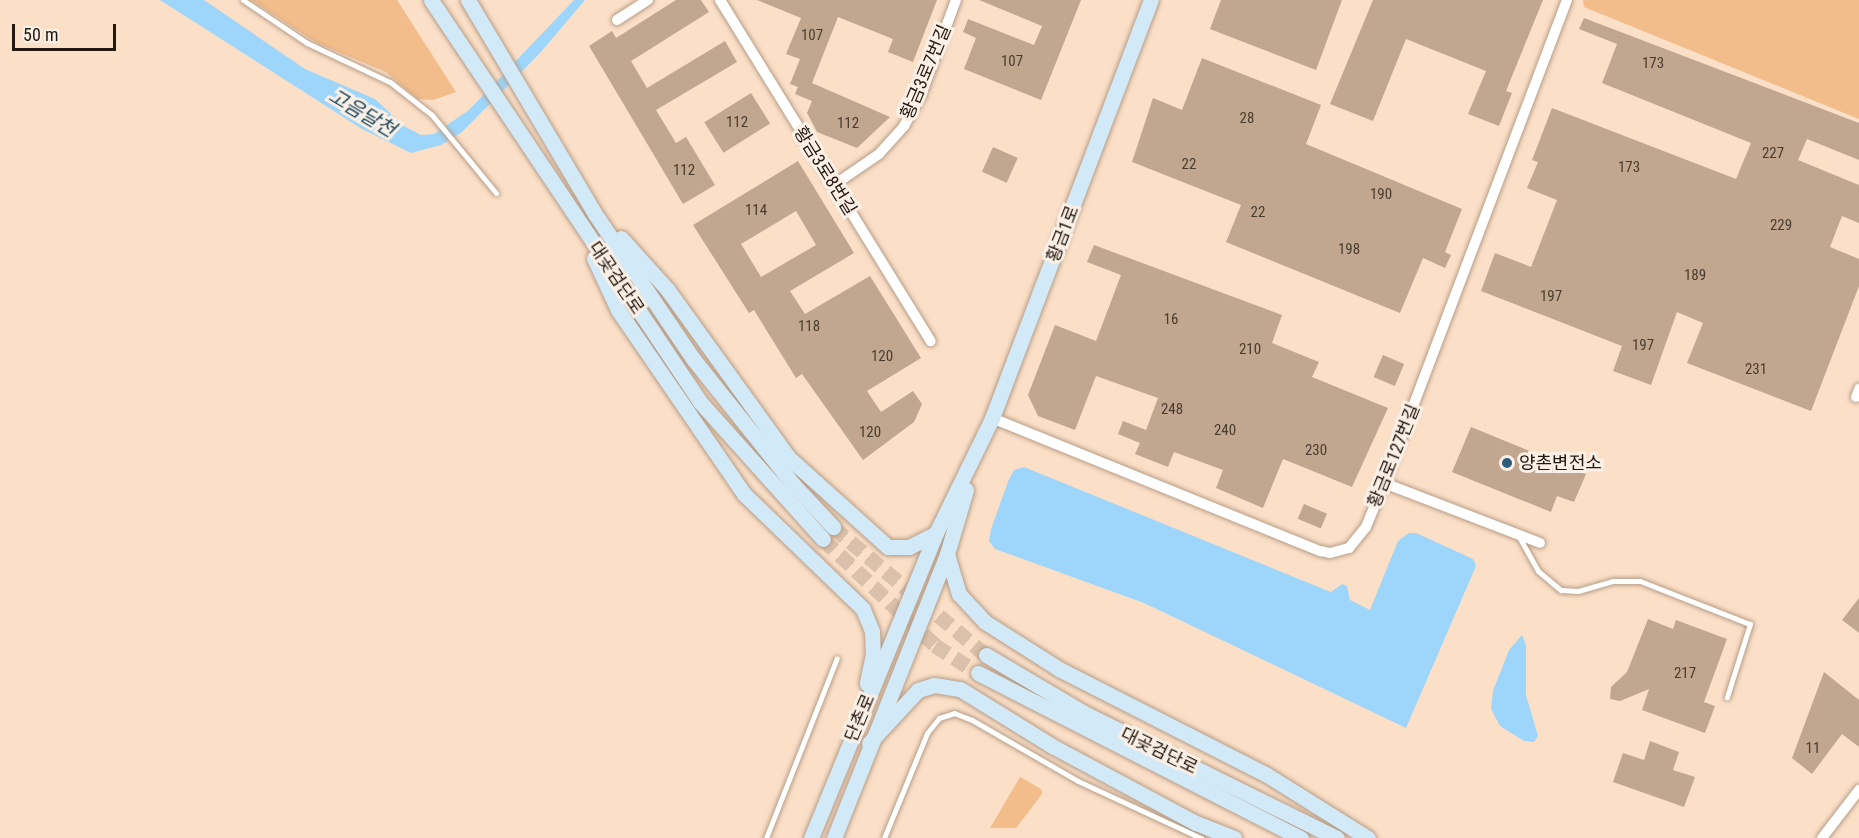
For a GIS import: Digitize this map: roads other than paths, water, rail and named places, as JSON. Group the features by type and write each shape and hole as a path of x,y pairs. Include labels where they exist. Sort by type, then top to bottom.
{"main road":[{"name":"대곶검단로","path":"431,0 473,67 700,402 823,539"},
{"name":"대곶검단로","path":"468,0 586,198 694,360 793,484 833,526"},
{"name":"황금1로","path":"924,611 947,554 972,467 1151,0"},
{"path":"586,198 667,289 788,457 888,547 909,547 936,533"},
{"path":"575,218 618,310 706,443 744,494 863,609 872,631 873,654 858,723"},
{"name":"황금1로","path":"909,598 936,533 972,467"},
{"path":"947,554 959,594 985,622 1059,669 1267,775 1368,838"},
{"name":"단촌로","path":"811,838 909,598"},
{"name":"단촌로","path":"834,838 869,742 924,611"},
{"name":"대곶검단로","path":"986,655 1084,713 1337,838"},
{"name":"대곶검단로","path":"978,673 1301,838"},
{"path":"869,742 918,690 934,685 960,689 1205,835 1234,838"}],"street":[{"path":"617,20 648,0"},
{"name":"황금3로8번길","path":"720,0 931,341"},
{"name":"황금3로7번길","path":"834,185 879,154 904,126 921,95 956,0"},
{"name":"황금로127번길","path":"992,418 1330,553 1349,548 1357,541 1384,483 1567,0"},
{"path":"1384,483 1540,543"},
{"path":"1822,838 1859,790"}],"lane":[{"path":"243,0 307,43 382,76 432,115 496,193"},
{"path":"1517,534 1538,571 1561,590 1578,591 1612,581 1640,581 1750,624 1726,697"},
{"path":"765,838 837,658"},
{"path":"884,838 927,733 939,718 954,713 972,720 1078,781 1205,835"}],"water":[{"name":"고음달천","path":"160,0 204,0 305,69 375,99 404,126 421,135 434,134 469,110 574,0 585,0 540,53 462,132 441,145 411,153 362,129"},
{"path":"1024,467 1331,592 1342,584 1347,586 1350,600 1370,610 1398,541 1409,533 1416,533 1473,559 1476,566 1406,728 1144,603 995,549 989,541 991,529 1009,479 1014,470"},
{"path":"1522,635 1526,645 1526,695 1538,736 1534,742 1524,741 1500,726 1491,709 1493,691 1509,650"}],"tunnel":[{"path":"833,527 986,655"},
{"path":"823,539 935,645 978,673"}],"place":[{"name":"양촌변전소","path":"1507,463"}]}
